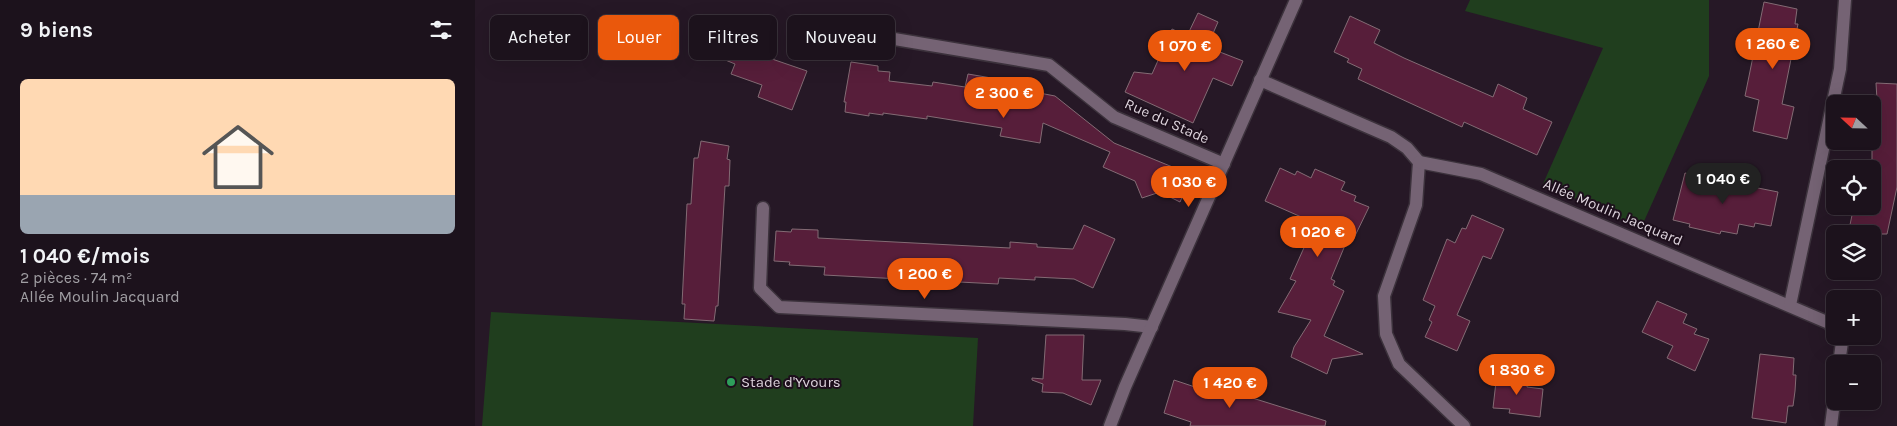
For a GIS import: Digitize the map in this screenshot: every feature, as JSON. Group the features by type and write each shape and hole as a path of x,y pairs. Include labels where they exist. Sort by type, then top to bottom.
{"street":[{"path":"1111,426 1125,387 1296,0"},
{"path":"1789,306 1841,68 1845,0"},
{"name":"Rue du Stade","path":"895,39 1049,66 1114,117 1224,164"},
{"path":"1261,80 1391,137 1407,148 1419,162 1416,205 1384,296 1386,334 1399,364 1464,426"},
{"name":"Allée Moulin Jacquard","path":"1419,162 1481,174 1826,322"},
{"path":"763,208 760,288 779,307 1125,324 1152,327"},
{"path":"1831,426 1833,410"}],"green space":[{"path":"1470,0 1709,0 1709,76 1641,228 1543,184 1603,48 1465,11"},
{"name":"Stade d'Yvours","path":"491,312 978,338 973,426 482,426"}],"building":[{"path":"1764,2 1797,9 1795,24 1798,24 1782,104 1794,107 1787,139 1753,131 1759,100 1745,96"},
{"path":"1198,13 1218,22 1207,47 1243,61 1232,86 1213,78 1193,123 1125,92 1134,72 1152,74 1172,29 1187,36"},
{"path":"1350,16 1380,30 1374,43 1404,58 1493,97 1498,84 1527,98 1523,109 1552,122 1537,155 1464,122 1462,127 1358,79 1362,69 1347,62 1349,59 1334,52"},
{"path":"725,60 775,60 807,71 792,110 758,97 762,85 731,74 735,64"},
{"path":"851,62 878,66 878,71 890,72 889,81 932,86 933,82 965,87 968,74 1009,81 1008,87 1055,96 1114,143 1192,175 1180,202 1160,192 1142,198 1135,181 1103,167 1110,152 1043,123 1040,143 1000,136 1002,128 927,116 927,119 883,113 883,115 869,113 869,116 845,112 846,102 844,102"},
{"path":"1876,83 1897,84 1897,187 1887,234 1881,234 1881,225 1850,225 1852,215 1881,215 1881,160 1872,160 1872,150 1881,150 1881,95 1877,95"},
{"path":"701,141 729,146 727,159 730,160 729,186 725,186 718,306 716,306 714,321 684,319 685,304 682,304 687,204 691,204 694,158 698,158"},
{"path":"1280,168 1295,175 1297,171 1311,178 1315,169 1345,182 1341,190 1356,196 1354,201 1369,207 1353,240 1348,238 1331,279 1335,281 1333,285 1344,291 1324,336 1363,354 1332,359 1327,374 1291,357 1294,347 1311,320 1278,312 1296,281 1290,279 1315,223 1265,201"},
{"path":"1685,173 1747,188 1748,186 1778,192 1771,226 1755,223 1754,227 1739,224 1737,234 1721,231 1720,234 1689,227 1690,224 1673,220"},
{"path":"1472,215 1504,229 1491,259 1483,256 1457,315 1470,321 1457,351 1425,337 1432,322 1429,320 1435,306 1423,300 1447,239 1455,243 1462,228 1466,229"},
{"path":"1084,225 1115,239 1093,288 1074,279 1035,277 1035,280 999,278 998,284 824,275 825,267 789,265 790,262 774,261 776,231 791,232 792,229 818,230 818,238 1010,248 1010,242 1037,244 1037,247 1073,249"},
{"path":"1657,301 1687,314 1683,323 1697,329 1694,334 1709,339 1695,371 1667,358 1673,346 1642,332"},
{"path":"1046,335 1084,335 1082,380 1101,380 1091,405 1063,393 1042,392 1043,384 1032,380 1032,378 1043,379"},
{"path":"1760,354 1794,358 1793,375 1796,375 1795,391 1793,406 1788,406 1786,423 1752,418"},
{"path":"1497,373 1528,377 1527,387 1543,389 1540,417 1509,413 1510,409 1493,408"},
{"path":"1174,380 1201,389 1203,385 1246,398 1246,396 1326,421 1325,426 1190,426 1191,422 1164,413"}],"place":[{"name":"Stade d'Yvours","path":"731,382"}]}
